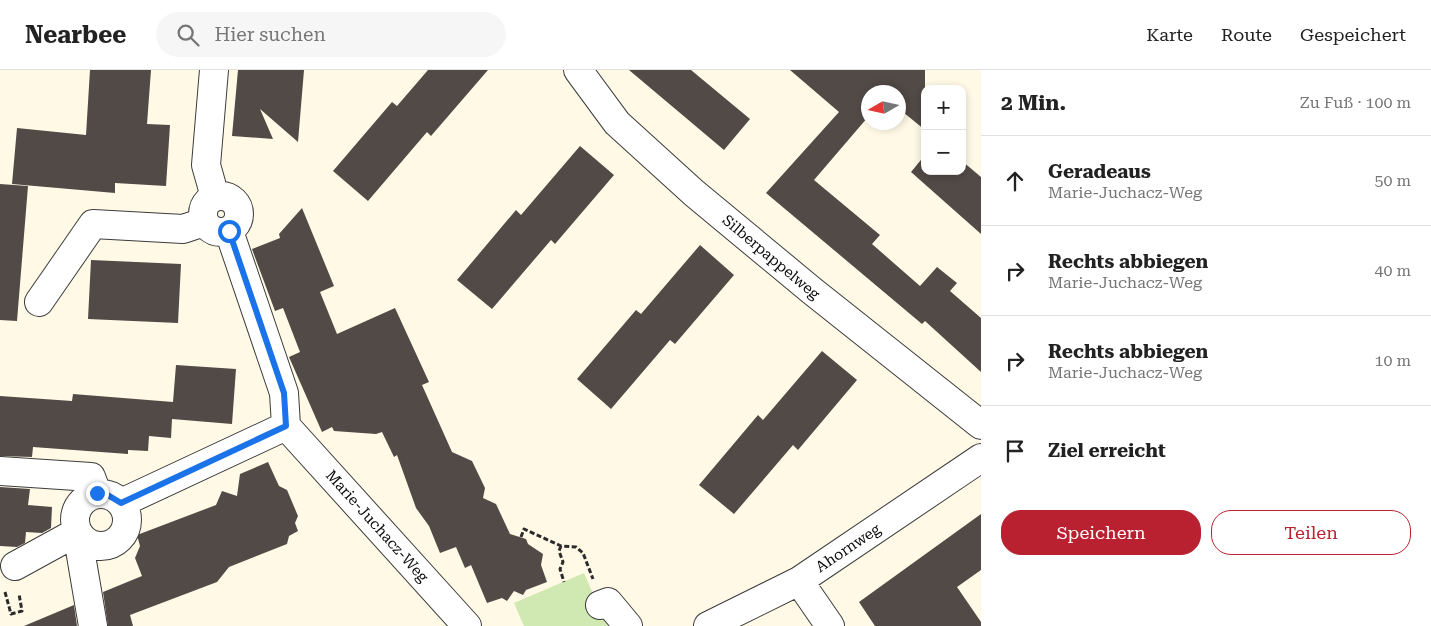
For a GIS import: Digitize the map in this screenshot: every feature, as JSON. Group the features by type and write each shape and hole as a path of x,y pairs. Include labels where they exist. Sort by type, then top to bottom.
{"street":[{"path":"93,626 75,515 77,507 82,500 109,498 286,426 284,393 227,210 206,166 214,70"},
{"name":"Silberpappelweg","path":"578,70 617,123 694,193 841,314 981,425"},
{"path":"40,302 93,224 183,229 227,210"},
{"name":"Marie-Juchacz-Weg","path":"286,426 467,626"},
{"name":"Ahornweg","path":"708,626 798,581 981,458"},
{"path":"0,471 90,477 127,519 126,528 115,542 108,545 90,544 77,532"},
{"path":"9,577 77,532"},
{"path":"798,581 830,626"},
{"path":"604,603 628,626"}],"path":[{"path":"521,538 524,529 561,546 576,547 583,553 598,593 604,603"},
{"path":"561,546 559,551 563,562 560,569 564,582"},
{"path":"9,577 11,614 22,611"}],"green space":[{"path":"584,573 607,626 524,626 514,603"}],"building":[{"path":"90,70 151,70 147,124 170,125 166,186 115,183 115,193 12,184 17,128 86,135"},
{"path":"238,70 304,70 298,142 260,109 273,139 232,136"},
{"path":"428,70 488,70 431,136 427,132 368,201 333,171 392,102 397,106"},
{"path":"629,70 691,70 750,119 724,150"},
{"path":"790,70 925,70 925,85 921,85 921,127 906,115 906,85 861,85 861,125 814,180 880,235 872,244 920,286 937,267 957,283 950,291 981,318 981,372 925,321 922,324 766,193 839,112"},
{"path":"580,146 614,175 555,244 551,240 492,309 457,280 516,210 521,215"},
{"path":"921,160 921,175 966,175 966,164 981,177 981,234 911,172"},
{"path":"0,184 28,186 17,321 0,320"},
{"path":"302,208 334,286 320,292 337,334 395,308 429,382 422,385 452,452 472,461 485,488 483,498 496,504 510,534 526,539 528,544 543,554 541,565 547,582 526,590 523,595 514,591 507,601 502,598 487,603 471,565 465,568 456,547 440,553 429,526 416,508 397,455 394,457 382,432 376,434 334,431 332,427 322,432 289,357 300,352 283,308 275,311 252,249 280,238 279,234"},
{"path":"700,245 734,275 675,344 670,340 611,409 577,379 636,310 641,314"},
{"path":"91,260 181,264 178,323 88,319"},
{"path":"822,351 857,380 798,450 793,445 734,514 699,485 758,415 763,420"},
{"path":"176,365 236,369 232,424 172,419 171,438 149,436 148,451 128,450 128,454 33,447 32,457 0,456 0,396 72,401 73,394 173,402"},
{"path":"268,462 279,486 287,490 298,516 295,523 298,531 289,536 287,544 229,567 217,582 130,615 133,626 108,626 103,592 142,576 135,558 140,546 137,535 216,505 222,491 237,496 240,474"},
{"path":"0,487 30,489 28,505 52,507 51,528 42,533 26,532 25,543 17,547 0,546"},
{"path":"981,514 981,570 957,587 981,622 981,626 875,626 859,602"},
{"path":"74,605 77,626 24,626"}],"route":[{"path":"97,493 114,497 121,503 286,426 284,393 229,231"}]}
